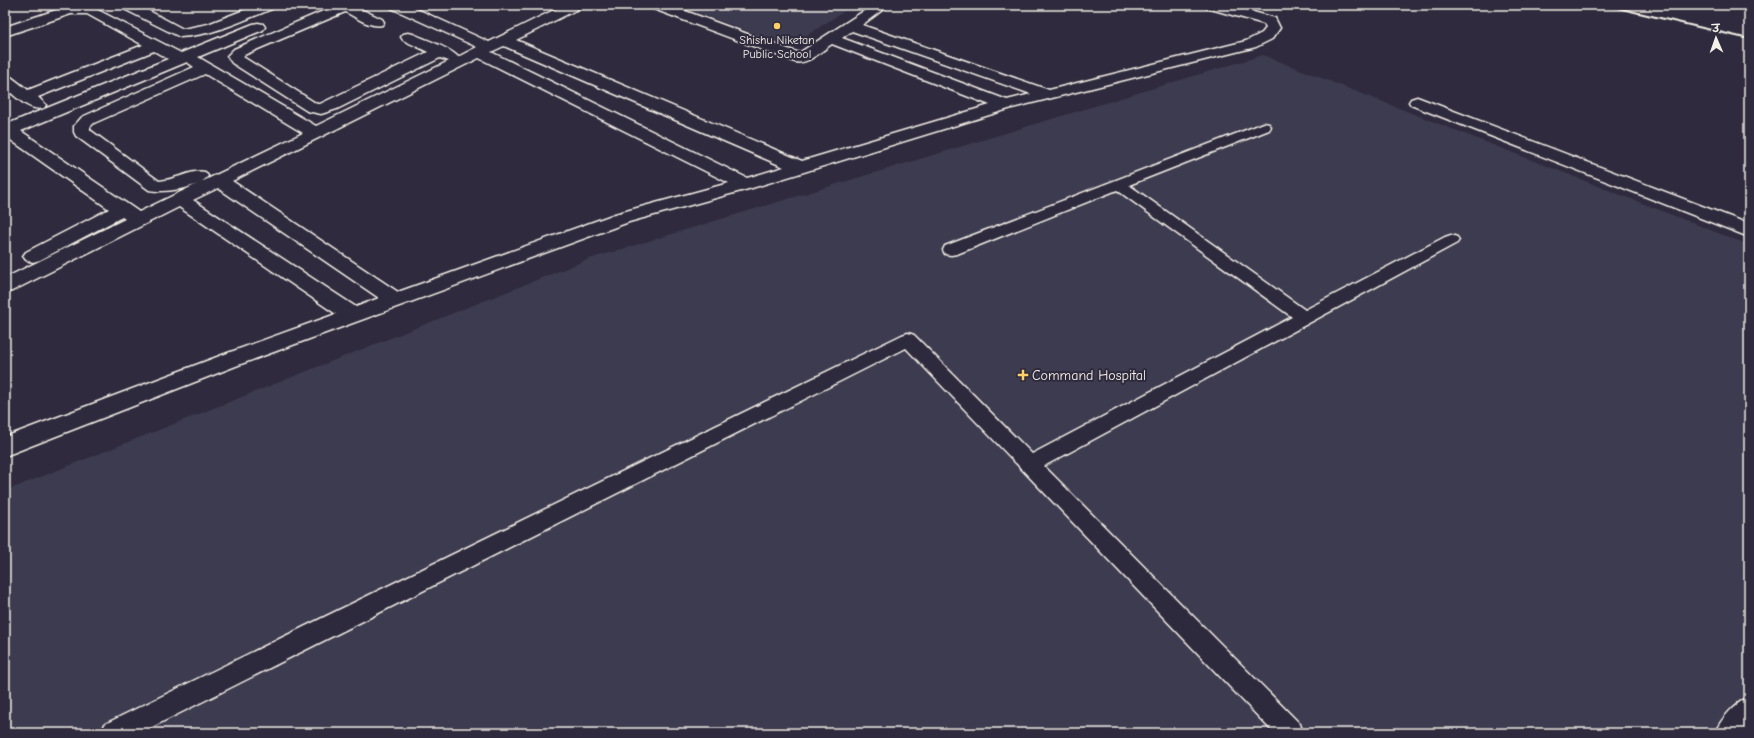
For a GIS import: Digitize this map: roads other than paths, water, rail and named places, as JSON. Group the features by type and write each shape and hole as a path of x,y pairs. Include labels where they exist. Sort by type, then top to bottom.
{"street":[{"path":"5,22 43,9 49,5"},
{"path":"128,5 180,33 188,34 201,31 269,5"},
{"path":"396,5 487,45 800,167"},
{"path":"205,68 88,120 82,126 82,132 155,186 168,187 184,183 460,61 551,5"},
{"path":"487,45 575,5"},
{"path":"656,5 800,59 882,5"},
{"path":"5,447 233,359 622,218 746,184 1006,105 1251,44 1267,36 1272,28 1270,21 1212,5"},
{"path":"377,22 343,6 239,52 235,56 238,60 313,108 321,109 332,106 441,52"},
{"path":"5,32 70,10 90,10 155,45 205,68 309,129"},
{"path":"137,222 131,214 122,210 10,132 49,113 271,22"},
{"path":"851,26 1046,94"},
{"path":"408,37 460,61"},
{"path":"831,39 1006,105"},
{"path":"26,96 155,45"},
{"path":"487,45 746,184"},
{"path":"5,80 49,113"},
{"path":"1417,102 1749,231"},
{"path":"5,286 137,222 218,180 309,129"},
{"path":"218,180 396,300"},
{"path":"179,199 353,315"},
{"path":"5,270 122,210"}],"lane":[{"path":"951,250 1264,127"},
{"path":"1119,185 1304,318"},
{"path":"1030,464 1451,240"},
{"path":"114,733 908,339 1291,733"},
{"path":"1727,733 1749,709"}],"railway":[{"path":"1605,5 1749,39"}],"place":[{"name":"Shishu Niketan Public School","path":"777,26"},
{"name":"Command Hospital","path":"1023,375"}]}
